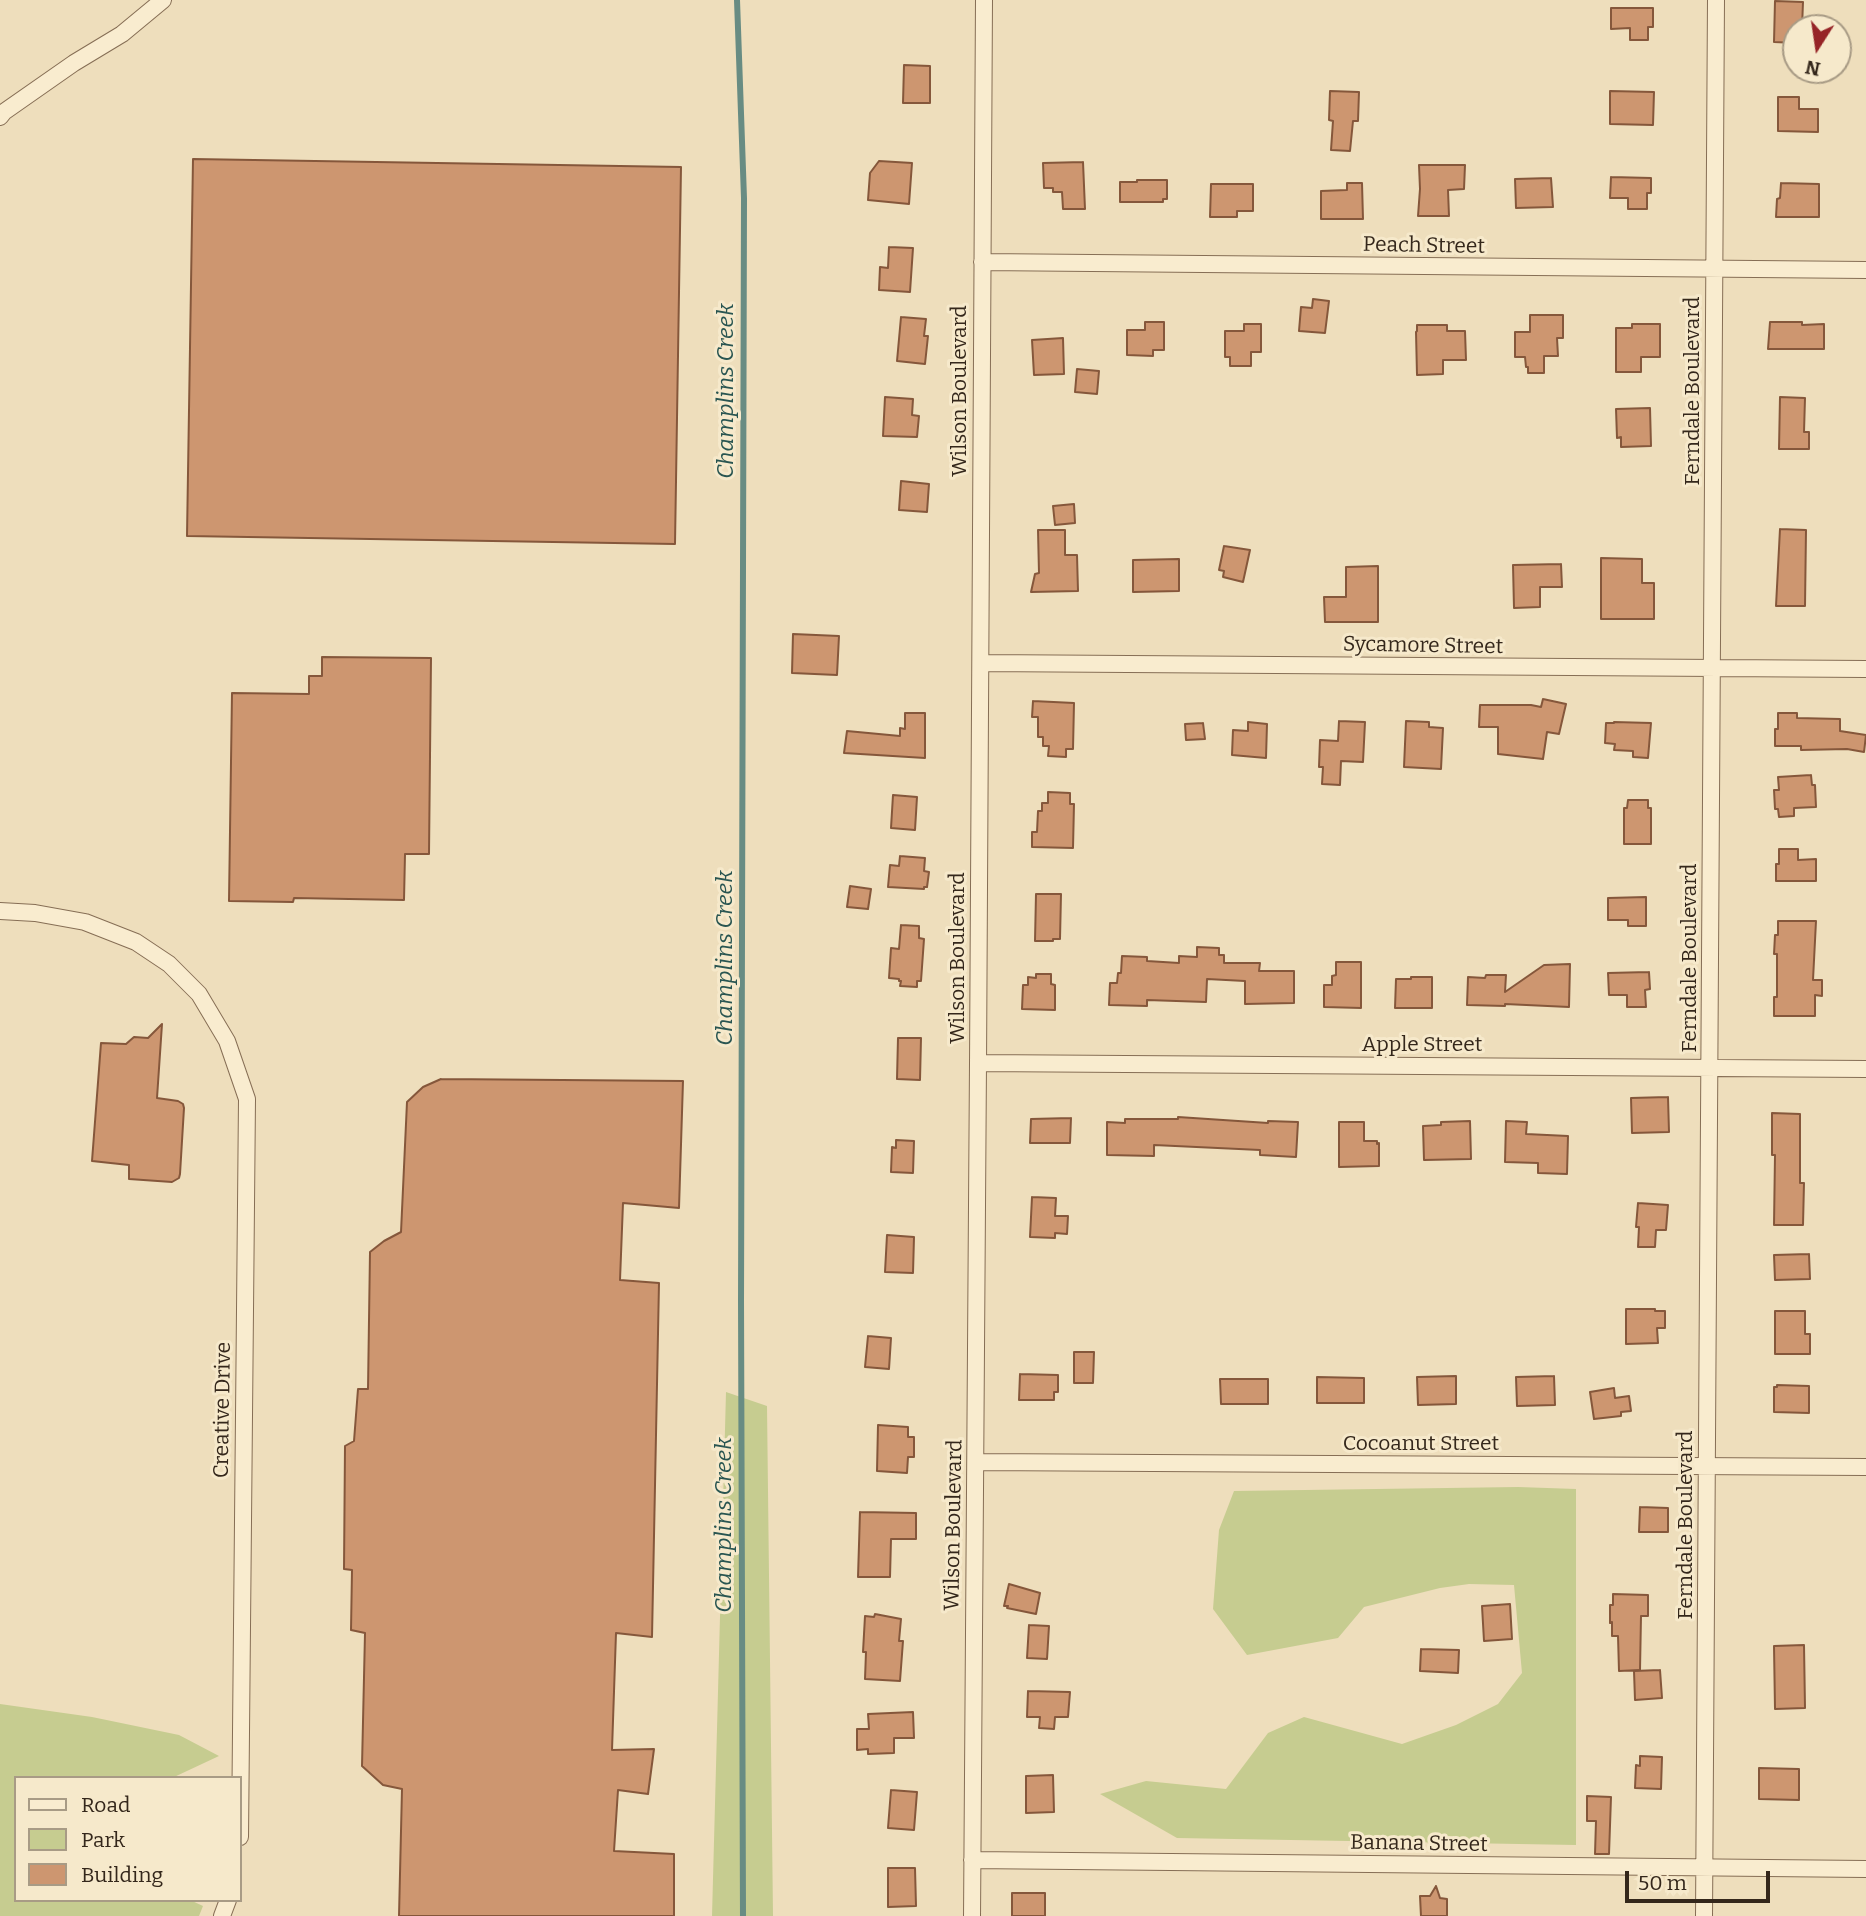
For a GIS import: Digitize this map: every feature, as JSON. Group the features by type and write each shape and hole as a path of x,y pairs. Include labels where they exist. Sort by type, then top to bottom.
{"street":[{"path":"0,117 74,63 122,34 163,0"},
{"name":"Wilson Boulevard","path":"972,1916 984,0"},
{"name":"Ferndale Boulevard","path":"1704,1916 1716,0"},
{"name":"Peach Street","path":"982,262 1866,270"},
{"name":"Sycamore Street","path":"981,663 1866,669"},
{"name":"Creative Drive","path":"0,911 35,913 85,922 136,942 169,964 199,994 227,1041 247,1099 241,1776"},
{"name":"Apple Street","path":"978,1063 1866,1069"},
{"name":"Cocoanut Street","path":"976,1462 1866,1467"},
{"name":"Banana Street","path":"972,1860 1866,1869"}],"green space":[{"path":"726,1392 767,1406 773,1916 712,1916"},
{"path":"1518,1487 1576,1489 1576,1845 1177,1838 1100,1794 1146,1781 1226,1789 1268,1733 1304,1717 1402,1744 1456,1725 1498,1704 1522,1673 1514,1585 1469,1584 1440,1588 1364,1607 1338,1638 1247,1655 1213,1609 1219,1530 1234,1491"},
{"path":"0,1704 92,1717 179,1735 219,1756 176,1776 14,1776 14,1902 194,1902 203,1906 199,1916 0,1916"}],"building":[{"path":"1775,1 1803,2 1803,14 1782,14 1782,42 1774,42"},
{"path":"1611,8 1653,8 1653,27 1648,27 1648,40 1630,40 1630,28 1611,29"},
{"path":"904,65 930,66 930,103 903,103"},
{"path":"1330,91 1359,92 1358,121 1353,121 1350,151 1331,150 1333,121 1329,120"},
{"path":"1610,91 1654,92 1653,125 1610,124"},
{"path":"1778,97 1799,97 1799,109 1818,109 1818,132 1778,131"},
{"path":"193,159 681,167 675,544 187,536"},
{"path":"879,161 912,163 909,204 868,200 870,173"},
{"path":"1083,162 1085,209 1063,209 1062,192 1044,188 1043,163"},
{"path":"1419,165 1465,165 1464,189 1448,190 1449,216 1418,216"},
{"path":"1611,177 1651,178 1647,209 1628,209 1628,198 1610,198"},
{"path":"1551,178 1553,207 1516,208 1515,179"},
{"path":"1167,180 1167,199 1163,199 1163,202 1120,202 1120,182"},
{"path":"1347,183 1362,183 1363,219 1321,219 1321,191 1347,190"},
{"path":"1781,183 1819,184 1819,217 1776,217"},
{"path":"1211,184 1253,184 1253,211 1237,211 1237,217 1210,217"},
{"path":"889,247 913,248 910,292 879,290 880,267 888,268"},
{"path":"1313,299 1329,301 1325,333 1299,331 1301,307 1312,308"},
{"path":"1530,315 1563,315 1563,338 1557,338 1558,356 1544,356 1544,373 1528,373 1525,357 1515,357 1515,332 1530,332"},
{"path":"901,317 926,319 924,336 928,336 925,364 897,361"},
{"path":"1145,322 1164,322 1164,350 1153,350 1153,356 1127,355 1127,330 1145,330"},
{"path":"1770,322 1824,324 1824,349 1768,349"},
{"path":"1244,324 1261,324 1261,352 1251,352 1251,366 1230,366 1230,357 1225,357 1225,331 1244,331"},
{"path":"1632,324 1660,324 1660,357 1641,357 1641,372 1616,372 1616,328 1632,328"},
{"path":"1417,325 1447,325 1447,331 1465,331 1466,360 1443,360 1443,374 1417,375"},
{"path":"1063,338 1064,374 1034,375 1032,340"},
{"path":"1077,369 1099,371 1097,394 1075,392"},
{"path":"885,397 913,399 912,415 919,416 917,437 883,436"},
{"path":"1780,397 1805,398 1804,432 1809,432 1809,449 1779,449"},
{"path":"1650,408 1651,446 1621,447 1621,437 1617,438 1616,409"},
{"path":"901,481 929,484 927,512 899,510"},
{"path":"1074,504 1075,523 1055,525 1053,506"},
{"path":"1780,529 1806,530 1805,606 1776,606"},
{"path":"1038,530 1065,530 1065,555 1077,555 1078,591 1031,592 1035,574 1039,573"},
{"path":"1224,546 1250,550 1243,582 1223,577 1224,571 1219,570"},
{"path":"1601,558 1642,559 1642,583 1654,583 1654,619 1601,619"},
{"path":"1179,559 1179,591 1133,592 1133,560"},
{"path":"1561,564 1562,587 1540,587 1540,607 1514,608 1513,565"},
{"path":"1378,566 1378,622 1325,622 1324,597 1346,597 1346,567"},
{"path":"793,634 839,636 837,675 792,673"},
{"path":"322,657 431,658 429,854 405,854 404,900 294,898 293,902 229,901 232,693 309,694 309,676 322,676"},
{"path":"1543,699 1566,704 1559,734 1547,732 1543,759 1498,754 1498,727 1479,727 1480,705 1541,707"},
{"path":"1033,701 1074,703 1073,749 1066,749 1066,757 1048,756 1049,746 1043,746 1043,737 1038,737 1038,717 1032,717"},
{"path":"905,713 925,713 925,758 844,753 847,731 900,736 900,728 905,729"},
{"path":"1778,713 1797,713 1797,718 1840,719 1840,731 1866,735 1864,752 1847,749 1801,750 1801,746 1775,746"},
{"path":"1339,721 1365,722 1363,762 1341,761 1340,785 1322,784 1323,767 1319,767 1320,740 1338,741"},
{"path":"1406,721 1429,722 1429,727 1443,728 1441,769 1404,767"},
{"path":"1248,722 1267,724 1266,758 1232,755 1233,730 1248,731"},
{"path":"1203,723 1205,739 1186,740 1185,724"},
{"path":"1606,723 1651,723 1648,758 1633,757 1633,751 1614,750 1615,744 1605,743"},
{"path":"1811,775 1812,785 1815,785 1816,807 1794,808 1794,816 1779,817 1778,809 1775,809 1774,790 1779,790 1778,777"},
{"path":"1048,792 1070,793 1070,804 1074,804 1073,848 1032,847 1032,832 1037,832 1038,811 1042,811 1042,803 1048,803"},
{"path":"893,795 917,797 915,830 891,828"},
{"path":"1628,800 1648,800 1648,808 1651,808 1651,844 1624,844 1624,808 1627,808"},
{"path":"1779,849 1798,849 1798,860 1816,859 1816,881 1776,881"},
{"path":"900,856 925,858 924,871 929,872 927,887 888,887 890,865 899,866"},
{"path":"850,886 871,889 868,909 847,907"},
{"path":"1036,894 1061,894 1060,939 1035,941"},
{"path":"1646,897 1646,926 1628,926 1628,920 1608,920 1608,898"},
{"path":"1778,921 1816,921 1813,980 1822,980 1822,996 1815,995 1815,1016 1774,1016 1777,954 1774,954"},
{"path":"901,925 919,926 919,938 924,939 921,981 917,981 917,987 900,986 899,979 889,978 891,948 899,949"},
{"path":"1197,947 1219,948 1219,955 1224,955 1224,963 1260,963 1259,971 1294,971 1294,1003 1245,1004 1245,981 1207,979 1206,1002 1147,1000 1147,1006 1109,1005 1110,983 1117,983 1118,973 1121,973 1122,956 1179,963 1179,956 1197,957"},
{"path":"1336,962 1361,962 1361,1008 1324,1007 1324,985 1332,985 1332,976 1336,975"},
{"path":"1570,964 1569,1007 1467,1005 1468,977 1506,975 1505,992 1544,965"},
{"path":"1649,972 1650,989 1645,990 1646,1007 1627,1007 1627,995 1609,995 1608,973"},
{"path":"1036,974 1051,974 1051,984 1055,985 1055,1010 1022,1009 1023,985 1028,985 1028,977 1036,978"},
{"path":"1432,977 1432,1008 1395,1008 1396,979"},
{"path":"162,1024 157,1098 183,1104 180,1174 179,1178 172,1182 129,1179 129,1165 92,1161 101,1043 126,1044 134,1037 148,1038"},
{"path":"898,1038 921,1038 920,1080 897,1079"},
{"path":"441,1079 683,1081 679,1208 623,1203 620,1280 659,1283 652,1637 616,1633 612,1750 654,1749 648,1794 618,1790 614,1851 674,1854 674,1916 399,1916 402,1789 383,1785 362,1766 365,1633 351,1630 352,1570 344,1569 345,1446 354,1441 358,1389 368,1389 370,1252 401,1232 407,1102 423,1087"},
{"path":"1668,1097 1669,1132 1632,1133 1631,1098"},
{"path":"1772,1113 1800,1114 1800,1183 1804,1183 1803,1225 1774,1225 1775,1155 1772,1155"},
{"path":"1178,1117 1268,1123 1298,1122 1296,1157 1260,1155 1260,1150 1154,1145 1154,1156 1107,1155 1107,1122 1125,1123 1125,1119"},
{"path":"1071,1118 1070,1143 1030,1143 1031,1119"},
{"path":"1470,1121 1471,1159 1424,1160 1423,1126"},
{"path":"1506,1121 1527,1122 1526,1134 1568,1136 1567,1174 1538,1173 1538,1163 1505,1162"},
{"path":"1339,1122 1364,1122 1364,1141 1379,1143 1379,1166 1339,1167"},
{"path":"896,1140 914,1141 913,1173 891,1172 892,1147 896,1148"},
{"path":"1032,1197 1056,1198 1055,1216 1068,1216 1067,1234 1055,1233 1055,1238 1030,1237"},
{"path":"1638,1203 1668,1205 1666,1230 1656,1230 1655,1247 1638,1247"},
{"path":"887,1235 914,1237 913,1273 885,1272"},
{"path":"1809,1254 1810,1279 1775,1280 1774,1255"},
{"path":"1626,1309 1665,1311 1665,1328 1657,1328 1658,1343 1626,1344"},
{"path":"1775,1311 1805,1311 1805,1334 1810,1334 1810,1354 1775,1354"},
{"path":"868,1336 891,1338 889,1369 865,1367"},
{"path":"1074,1352 1094,1352 1093,1383 1074,1383"},
{"path":"1020,1374 1058,1375 1058,1392 1054,1392 1054,1400 1019,1400"},
{"path":"1456,1376 1456,1404 1418,1405 1417,1377"},
{"path":"1554,1376 1555,1405 1517,1406 1516,1377"},
{"path":"1317,1377 1364,1378 1364,1403 1317,1403"},
{"path":"1220,1379 1268,1379 1268,1404 1221,1404"},
{"path":"1809,1386 1809,1413 1774,1412 1774,1387"},
{"path":"1614,1388 1615,1398 1629,1396 1631,1411 1621,1412 1621,1416 1594,1419 1590,1392"},
{"path":"878,1425 908,1427 908,1437 914,1437 914,1457 908,1457 907,1473 877,1471"},
{"path":"1640,1507 1668,1508 1668,1532 1639,1532"},
{"path":"860,1512 916,1513 916,1539 891,1539 890,1577 858,1577"},
{"path":"1009,1584 1040,1593 1036,1614 1004,1606"},
{"path":"1613,1594 1648,1595 1648,1616 1641,1616 1640,1670 1619,1671 1618,1636 1612,1636 1612,1622 1610,1623"},
{"path":"1510,1604 1512,1639 1484,1641 1482,1606"},
{"path":"875,1614 901,1619 899,1641 903,1641 900,1681 865,1679 865,1616 874,1617"},
{"path":"1029,1625 1049,1626 1047,1659 1027,1658"},
{"path":"1804,1645 1805,1708 1775,1709 1774,1646"},
{"path":"1421,1649 1459,1650 1458,1673 1420,1671"},
{"path":"1660,1670 1662,1698 1635,1700 1634,1671"},
{"path":"1028,1691 1070,1692 1068,1717 1055,1717 1054,1729 1039,1728 1040,1717 1027,1717"},
{"path":"913,1712 914,1738 894,1738 894,1753 868,1754 868,1749 857,1750 857,1729 869,1729 868,1714"},
{"path":"1640,1756 1662,1757 1661,1789 1635,1788 1636,1765 1640,1766"},
{"path":"1759,1768 1799,1769 1799,1800 1759,1799"},
{"path":"1053,1775 1054,1812 1026,1813 1026,1776"},
{"path":"891,1790 917,1792 914,1830 888,1828"},
{"path":"1587,1796 1611,1797 1609,1854 1595,1854 1596,1821 1587,1821"},
{"path":"888,1868 915,1868 916,1906 888,1907"},
{"path":"1436,1886 1440,1898 1447,1899 1447,1916 1421,1916 1420,1896 1430,1896"},
{"path":"1012,1893 1045,1893 1045,1916 1012,1916"}],"waterway":[{"name":"Champlins Creek","path":"737,0 744,198 741,1299 743,1916"}]}
